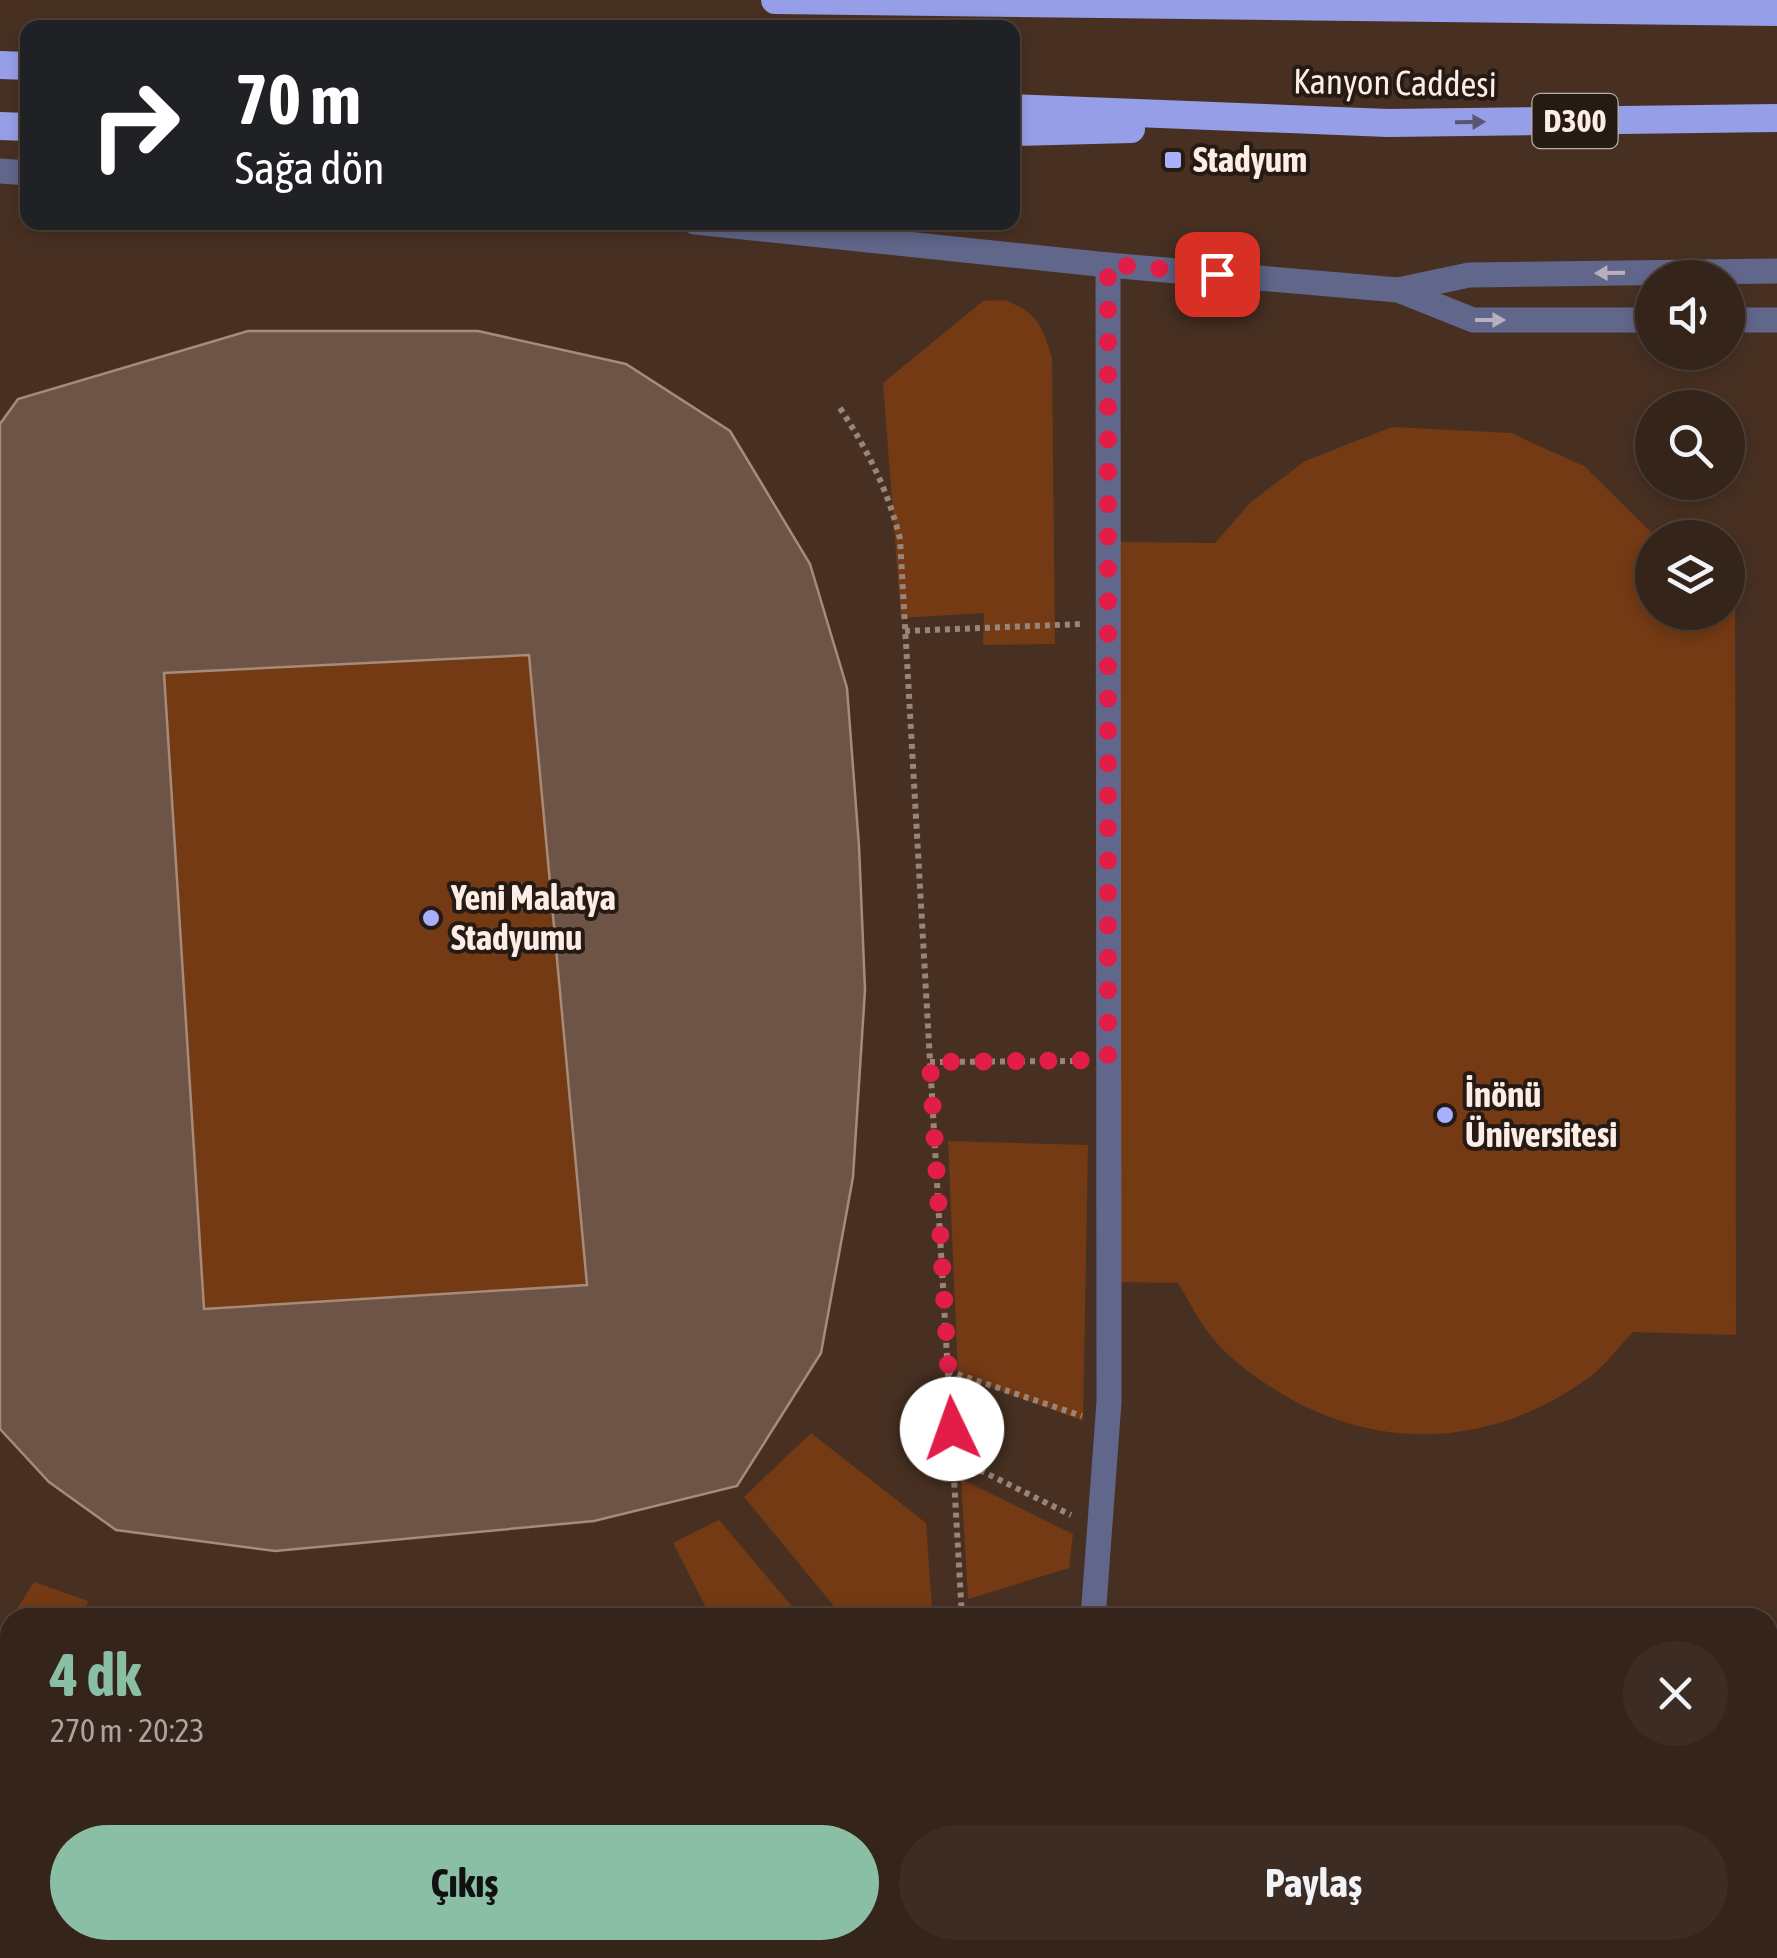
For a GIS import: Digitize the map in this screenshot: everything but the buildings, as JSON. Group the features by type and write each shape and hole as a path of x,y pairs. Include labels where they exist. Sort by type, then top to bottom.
{"highway":[{"path":"775,0 1777,12"},
{"name":"Kanyon Caddesi","path":"1020,108 1372,123 1777,118"},
{"path":"1020,132 1372,123"}],"street":[{"path":"774,230 1398,290 1473,320 1635,320"},
{"path":"1094,1608 1107,1424 1108,264"},
{"path":"1398,290 1469,275 1777,272"},
{"path":"1745,320 1777,320"}],"path":[{"path":"840,408 870,454 891,501 900,539 961,1608"},
{"path":"906,632 1108,624"},
{"path":"930,1062 1108,1060"},
{"path":"948,1371 1107,1424"},
{"path":"953,1457 1100,1529"}],"shaded area":[{"path":"1005,300 1025,310 1037,322 1052,358 1055,644 983,645 984,613 901,618 883,383 983,301"},
{"name":"Yeni Malatya Stadyumu","path":"248,331 478,331 626,364 730,431 810,564 847,688 859,846 865,990 853,1177 821,1353 737,1486 594,1521 275,1551 116,1530 49,1482 0,1429 0,424 18,399"},
{"name":"İnönü Üniversitesi","path":"1392,427 1511,433 1584,466 1639,520 1635,520 1635,630 1735,630 1736,1335 1633,1332 1597,1371 1555,1399 1517,1417 1478,1428 1439,1434 1399,1433 1320,1413 1272,1388 1226,1352 1202,1324 1178,1283 1120,1282 1120,542 1215,543 1251,502 1305,461"},
{"path":"948,1141 1088,1145 1083,1421 958,1375"},
{"path":"811,1433 926,1523 932,1608 836,1608 744,1497"},
{"path":"961,1479 1073,1534 1069,1568 968,1599"},
{"path":"719,1520 793,1608 706,1608 673,1543"},
{"path":"34,1582 88,1601 86,1608 18,1608"}],"place":[{"name":"Stadyum","path":"1173,160"},
{"name":"Yeni Malatya Stadyumu","path":"431,918"},
{"name":"İnönü Üniversitesi","path":"1445,1115"}],"route":[{"path":"952,1429 930,1062 1108,1060 1108,264 1217,274"}]}
